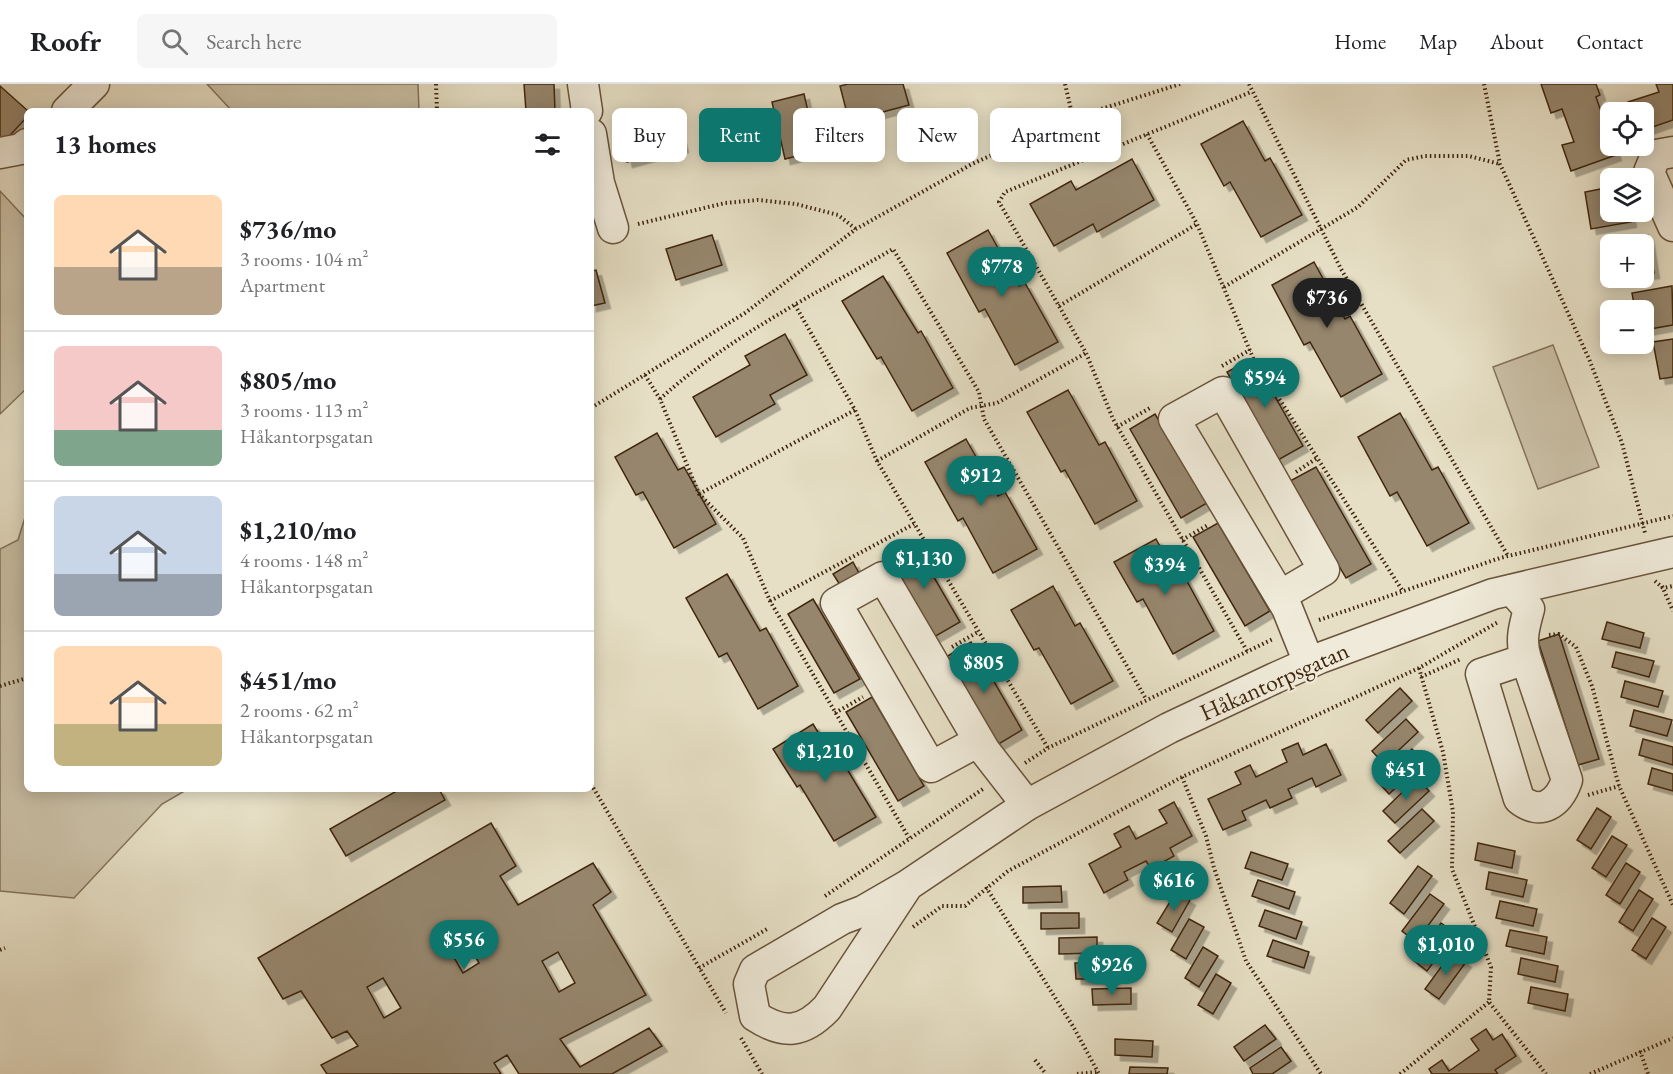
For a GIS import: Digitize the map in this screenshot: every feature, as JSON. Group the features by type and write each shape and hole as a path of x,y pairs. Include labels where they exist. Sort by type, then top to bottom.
{"street":[{"path":"70,108 94,84"},
{"path":"584,84 587,108"},
{"path":"594,152 599,183 613,228"},
{"path":"1673,152 1656,155 1649,172 1673,226"},
{"path":"1280,596 1324,570 1223,392 1174,420 1280,596 1309,663"},
{"name":"Håkantorpsgatan","path":"908,885 827,1008 813,1022 800,1028 783,1029 755,1016 749,984 755,970 842,919 863,911 908,885 1027,805 1169,728 1309,663 1494,594 1520,599 1673,552"},
{"path":"978,741 931,767 836,603 883,577 978,741 1027,805"},
{"path":"1520,599 1524,653 1567,780 1562,794 1551,806 1538,808 1519,799 1481,674 1524,653"}],"path":[{"path":"436,84 437,108"},
{"path":"1065,84 1071,108"},
{"path":"1104,108 1180,84"},
{"path":"1249,84 1347,280 1508,556"},
{"path":"1484,84 1500,164 1589,359 1622,443 1641,522 1673,516"},
{"path":"1247,651 1113,420 1086,353 999,202 1005,192 1251,92"},
{"path":"1147,134 1197,224 1253,358 1402,590"},
{"path":"594,406 745,313 856,229 990,156"},
{"path":"1224,287 1358,207 1406,160 1425,156 1469,156 1500,164"},
{"path":"613,228 663,220 725,203 758,200 796,204 838,215 856,229"},
{"path":"1059,306 1197,224"},
{"path":"660,399 677,384 795,305 893,249 979,392 984,419 1146,699"},
{"path":"795,305 855,410 877,461 1048,748"},
{"path":"877,461 970,408 997,404 1086,353"},
{"path":"645,375 660,399 699,494 743,538 770,602 909,838"},
{"path":"699,494 855,410"},
{"path":"770,602 914,524"},
{"path":"1652,578 1663,588 1673,611"},
{"path":"1663,588 1673,586"},
{"path":"964,906 1008,870 1182,777 1419,668 1500,621 1520,599"},
{"path":"1524,653 1538,635 1559,634 1576,647 1592,686 1619,786 1673,905"},
{"path":"1421,677 1463,658 1481,674"},
{"path":"1419,668 1443,752 1453,812 1452,869 1491,967 1489,1002 1546,1074"},
{"path":"0,686 24,679"},
{"path":"1182,777 1206,837 1214,868 1246,961 1322,1074"},
{"path":"594,789 699,968"},
{"path":"986,887 1074,1028 1098,1073 1077,1074"},
{"path":"1400,1074 1489,1002"},
{"path":"1590,1074 1673,1038"},
{"path":"1640,1051 1648,1074"},
{"path":"1035,1060 1046,1074"}],"shaded area":[{"path":"207,84 418,84 419,108 229,108"},
{"path":"0,191 24,217 24,391 0,414"},
{"path":"1553,345 1599,467 1538,489 1493,367"},
{"path":"24,521 24,792 183,792 162,804 74,898 0,891 0,549 18,540"}],"building":[{"path":"524,84 554,84 555,108 526,108"},
{"path":"903,84 909,105 885,111 885,108 846,108 840,86"},
{"path":"1541,84 1596,84 1600,95 1596,97 1600,109 1600,156 1613,156 1571,171 1562,145 1574,142 1562,109 1551,113"},
{"path":"1656,84 1673,84 1673,120 1654,127 1654,102 1628,102 1659,92"},
{"path":"0,86 25,108 24,120 0,146"},
{"path":"804,94 807,108 793,108 793,157 785,159 781,141 781,108 773,108 772,102"},
{"path":"1243,121 1265,161 1270,158 1302,215 1261,237 1230,182 1224,186 1201,144"},
{"path":"1132,159 1154,200 1097,232 1093,224 1054,246 1030,204 1071,181 1076,190"},
{"path":"1600,189 1600,222 1631,222 1591,229 1585,192"},
{"path":"988,230 1019,286 1025,283 1058,342 1015,365 985,309 979,312 947,253"},
{"path":"712,235 722,265 676,280 666,249"},
{"path":"1314,262 1345,319 1350,316 1382,374 1341,397 1310,342 1304,345 1272,285"},
{"path":"594,270 596,270 605,303 594,305"},
{"path":"883,276 918,333 921,331 953,388 912,411 881,357 877,359 842,301"},
{"path":"1672,286 1673,325 1654,328 1654,300 1633,300 1632,293"},
{"path":"785,334 807,375 770,395 775,404 716,437 693,397 750,365 745,356"},
{"path":"1673,339 1673,377 1660,379 1654,342"},
{"path":"1253,358 1303,446 1278,460 1227,372"},
{"path":"1068,390 1099,445 1105,442 1137,501 1095,524 1065,470 1061,472 1027,412"},
{"path":"1400,413 1432,470 1438,467 1469,523 1427,546 1397,492 1390,496 1358,437"},
{"path":"1155,414 1207,503 1181,518 1130,429"},
{"path":"657,433 678,470 684,467 716,524 674,548 643,492 636,495 615,457"},
{"path":"966,439 998,496 1005,492 1037,549 993,573 963,518 958,521 925,462"},
{"path":"1316,467 1371,564 1346,578 1290,481"},
{"path":"1218,523 1270,611 1245,626 1193,537"},
{"path":"1156,539 1176,575 1182,572 1214,631 1173,654 1143,599 1137,602 1114,562"},
{"path":"914,543 960,622 934,637 888,557"},
{"path":"853,562 861,577 842,588 833,574"},
{"path":"727,574 760,631 766,628 798,686 758,709 727,653 719,657 686,598"},
{"path":"1053,586 1075,626 1080,623 1113,681 1071,704 1039,648 1034,650 1011,610"},
{"path":"813,599 860,679 834,693 788,614"},
{"path":"1607,622 1644,633 1640,648 1602,639"},
{"path":"1559,634 1599,759 1578,765 1538,641"},
{"path":"971,642 1022,730 997,745 946,657"},
{"path":"1616,652 1654,661 1649,677 1612,667"},
{"path":"1625,681 1663,691 1658,707 1621,697"},
{"path":"1400,688 1412,701 1378,733 1366,720"},
{"path":"872,697 924,786 898,801 846,712"},
{"path":"1634,710 1672,720 1667,736 1630,726"},
{"path":"1406,719 1418,732 1384,764 1372,751"},
{"path":"813,724 836,762 841,759 876,817 834,841 800,785 797,787 773,749"},
{"path":"1643,739 1673,747 1673,765 1639,755"},
{"path":"1298,743 1303,755 1326,744 1341,775 1316,787 1312,778 1288,789 1292,798 1270,808 1266,800 1242,811 1246,820 1223,830 1208,799 1241,784 1235,772 1250,765 1256,777 1287,762 1282,750"},
{"path":"1412,749 1424,762 1389,794 1377,781"},
{"path":"1652,768 1673,774 1673,791 1648,784"},
{"path":"1417,778 1429,791 1395,823 1383,811"},
{"path":"395,792 441,792 445,800 346,856 330,829"},
{"path":"1174,802 1192,836 1170,848 1174,856 1151,869 1146,861 1124,872 1128,880 1104,893 1089,864 1121,847 1114,834 1129,826 1136,839 1167,823 1159,810"},
{"path":"1597,808 1611,817 1591,849 1577,840"},
{"path":"1422,809 1434,821 1400,853 1388,841"},
{"path":"491,823 516,866 500,876 518,905 593,863 611,892 593,905 646,995 560,1039 580,1067 649,1028 662,1046 612,1074 519,1074 507,1055 494,1063 501,1074 327,1074 321,1065 358,1046 347,1031 332,1038 301,991 283,999 258,958","holes":["461,932 479,963 463,973 445,942","558,952 575,983 559,992 542,961","383,978 401,1008 384,1018 367,987"]},
{"path":"1612,836 1627,845 1606,877 1592,868"},
{"path":"1478,843 1515,851 1512,868 1475,860"},
{"path":"1251,852 1288,864 1282,880 1245,868"},
{"path":"1626,863 1640,872 1620,904 1606,895"},
{"path":"1418,866 1432,876 1404,914 1390,903"},
{"path":"1489,872 1527,880 1523,897 1486,889"},
{"path":"1258,880 1295,892 1289,909 1252,896"},
{"path":"1061,886 1062,902 1023,903 1023,887"},
{"path":"1639,890 1653,899 1633,931 1619,922"},
{"path":"1176,892 1190,900 1172,932 1157,923"},
{"path":"1430,894 1444,904 1416,942 1402,931"},
{"path":"1500,901 1537,909 1533,926 1496,918"},
{"path":"1265,910 1302,922 1296,939 1259,926"},
{"path":"1041,913 1079,913 1079,928 1041,929"},
{"path":"1652,918 1666,927 1646,959 1632,950"},
{"path":"1189,919 1204,927 1186,959 1171,950"},
{"path":"1441,923 1455,933 1427,971 1413,960"},
{"path":"1510,930 1547,937 1544,954 1506,946"},
{"path":"1097,937 1097,953 1059,954 1059,938"},
{"path":"1273,940 1309,952 1304,968 1267,956"},
{"path":"1203,947 1218,956 1199,987 1185,978"},
{"path":"1452,952 1466,962 1439,999 1425,989"},
{"path":"1521,958 1558,966 1555,982 1518,974"},
{"path":"1075,963 1113,963 1114,979 1076,979"},
{"path":"1216,974 1231,983 1213,1014 1198,1005"},
{"path":"1531,987 1568,994 1565,1011 1528,1003"},
{"path":"1131,988 1131,1004 1093,1005 1092,989"},
{"path":"1265,1025 1276,1039 1244,1061 1234,1047"},
{"path":"1486,1029 1493,1040 1502,1034 1516,1056 1495,1070 1498,1074 1432,1074 1429,1069 1442,1060 1449,1071 1479,1050 1471,1039"},
{"path":"1115,1039 1153,1041 1152,1057 1115,1055"},
{"path":"1281,1047 1291,1061 1272,1074 1253,1074 1250,1068"},
{"path":"1130,1067 1168,1068 1167,1074 1129,1074"}]}
